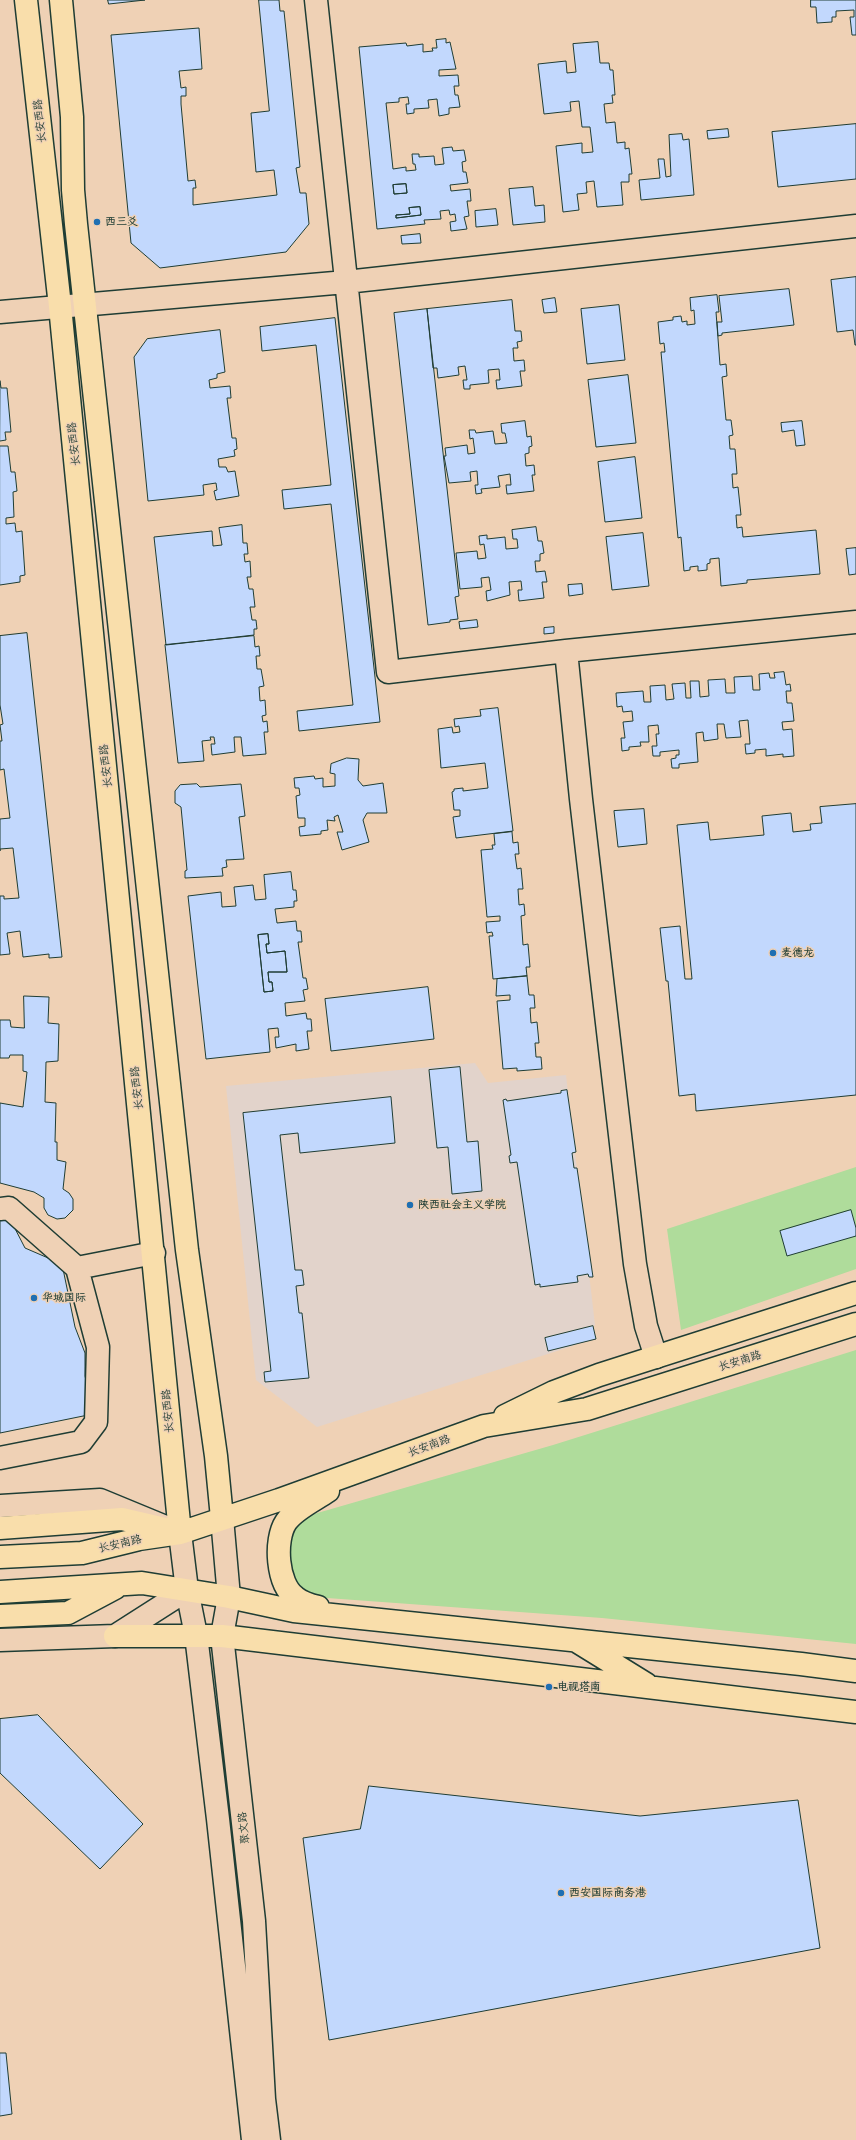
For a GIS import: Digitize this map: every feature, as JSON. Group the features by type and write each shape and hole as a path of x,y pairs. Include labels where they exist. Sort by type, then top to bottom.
{"main road":[{"name":"长安西路","path":"26,0 60,306 154,1253 180,1532"},
{"path":"61,0 72,117 73,190 186,1242 216,1456 222,1518"},
{"path":"484,1426 554,1392 656,1357 856,1293"},
{"name":"长安南路","path":"0,1557 82,1553 139,1539 180,1532 358,1472 484,1426 587,1409 856,1324"},
{"path":"345,1616 304,1603 294,1597 284,1578 280,1566 280,1541 282,1531 290,1517 358,1472"},
{"path":"0,1528 122,1519 180,1532"},
{"path":"0,1616 68,1613 121,1584"},
{"path":"0,1592 121,1584 150,1584 229,1597 294,1610 856,1671"},
{"path":"115,1636 222,1636 856,1713"},
{"path":"574,1640 652,1688"}],"street":[{"path":"316,0 388,672 566,651 856,622"},
{"path":"0,312 60,306 86,306 346,282 856,226"},
{"path":"566,651 581,799 635,1264 646,1326 656,1357"},
{"path":"0,1209 9,1208 77,1268 98,1347 96,1422 81,1442 0,1458"},
{"path":"77,1268 154,1253"},
{"path":"0,1506 100,1500 180,1532 187,1590 196,1635 253,2140"},
{"name":"聚文路","path":"222,1518 229,1597 222,1636 254,1922 264,2099 269,2140"},
{"path":"0,1640 115,1636 187,1590"}],"shaded area":[{"name":"陕西社会主义学院","path":"475,1063 488,1083 566,1075 595,1325 573,1346 317,1427 256,1380 226,1086"}],"green space":[{"path":"856,1167 856,1269 681,1330 667,1229"},
{"path":"856,1350 856,1644 602,1618 315,1597 297,1590 284,1552 296,1524 307,1516 553,1445"}],"building":[{"path":"108,0 145,0 109,4"},
{"path":"259,0 279,0 280,11 284,11 300,167 296,168 300,193 306,193 309,224 286,252 160,268 131,243 111,35 199,28 202,69 179,71 181,88 186,87 186,96 181,96 181,104 188,181 195,180 196,188 193,188 193,205 277,195 274,170 256,172 251,113 269,111"},
{"path":"811,0 856,0 856,35 852,35 850,17 854,17 854,10 836,11 836,17 832,17 832,22 817,23 816,7 811,7"},
{"path":"446,39 446,43 450,42 456,69 439,70 439,76 458,75 459,86 454,86 455,95 458,95 460,107 449,108 449,114 439,116 437,99 428,100 429,108 414,109 414,113 407,114 406,104 409,104 408,97 399,98 399,102 386,103 393,169 406,167 406,171 416,170 415,164 413,164 412,154 419,154 419,157 434,156 435,165 444,164 442,148 452,147 453,151 464,150 466,161 462,162 463,172 466,172 468,183 450,185 451,191 470,189 471,201 467,201 469,216 464,217 467,229 451,231 450,222 456,221 455,214 450,215 449,210 440,211 441,219 424,220 425,224 377,229 359,47 406,43 407,46 423,44 423,52 433,51 432,48 437,48 436,40","holes":["406,184 407,193 394,194 393,185","420,207 421,215 396,218 396,215 410,214 409,208"]},
{"path":"598,42 600,63 609,63 610,70 613,70 615,95 612,95 613,103 604,104 606,123 615,122 617,143 625,142 625,149 629,148 632,174 629,174 629,182 621,182 623,205 597,207 594,181 586,182 587,193 577,194 579,210 563,212 556,146 582,143 582,153 593,152 590,127 582,127 579,101 570,102 571,111 544,114 538,64 566,61 567,73 576,72 573,44"},
{"path":"856,124 856,179 778,187 772,132"},
{"path":"728,129 729,137 708,139 707,131"},
{"path":"682,134 683,140 689,139 694,195 641,200 639,180 660,178 658,159 664,159 666,177 671,176 669,135"},
{"path":"406,184 407,193 394,194 393,185"},
{"path":"533,187 535,206 544,205 545,222 513,225 509,189"},
{"path":"420,207 421,215 396,218 396,215 410,214 409,208"},
{"path":"496,209 498,225 476,227 475,211"},
{"path":"420,234 421,243 402,244 401,236"},
{"path":"856,277 855,345 853,330 837,332 831,280"},
{"path":"789,289 794,325 722,333 722,335 718,336 717,322 722,322 719,296"},
{"path":"717,295 719,312 716,312 720,365 726,364 727,376 722,377 726,420 731,420 733,435 729,436 730,449 735,449 737,474 732,474 733,488 738,487 741,515 736,515 737,528 742,527 743,537 816,530 820,574 747,580 747,583 721,586 719,558 710,559 710,563 707,564 707,570 698,571 698,566 690,567 690,570 684,571 681,537 678,538 661,352 665,352 664,343 660,344 658,322 673,320 673,317 681,316 682,322 687,321 687,325 695,324 694,310 691,311 690,298"},
{"path":"555,298 557,312 544,313 542,300"},
{"path":"512,300 515,331 521,331 522,341 517,342 518,348 513,348 514,361 524,360 525,371 520,371 522,386 497,389 496,380 500,380 499,369 488,370 489,383 470,385 470,389 464,389 463,380 467,380 465,366 458,367 459,375 438,378 437,368 433,368 427,309"},
{"path":"619,305 625,360 587,364 581,309"},
{"path":"427,309 459,596 455,597 458,619 450,620 450,622 428,625 394,313"},
{"path":"335,318 380,722 299,731 297,711 353,705 331,504 284,509 282,490 331,485 316,345 262,351 260,327"},
{"path":"220,330 225,372 217,374 217,378 209,380 210,388 230,386 231,398 227,398 232,438 236,438 237,449 234,450 235,456 218,459 219,467 226,467 228,472 235,471 239,496 216,500 214,491 217,490 216,483 203,485 204,495 148,501 134,357 147,339"},
{"path":"628,375 636,443 596,447 588,380"},
{"path":"0,381 1,388 7,388 11,432 5,432 6,440 0,441"},
{"path":"525,421 527,437 531,436 532,446 529,447 529,453 525,454 526,466 534,465 535,475 532,475 534,491 507,494 506,485 511,485 510,474 498,476 500,487 481,489 482,493 476,494 475,485 478,485 477,471 470,472 471,481 449,483 444,456 446,456 445,448 467,445 468,454 475,453 473,438 470,439 469,430 475,430 476,433 493,431 495,444 507,443 505,433 502,433 501,424"},
{"path":"802,421 805,445 796,446 794,430 782,432 781,423"},
{"path":"0,446 8,446 11,472 15,472 17,491 13,492 14,517 6,518 6,524 15,523 16,532 22,531 25,575 20,576 20,582 0,585"},
{"path":"635,457 642,518 605,522 598,462"},
{"path":"242,525 243,543 247,543 248,554 244,554 245,562 250,561 251,577 247,577 249,589 253,589 255,607 250,607 252,620 256,620 257,629 254,629 254,635 166,645 154,537 212,531 213,546 222,545 219,528"},
{"path":"536,527 538,541 542,541 544,553 540,554 540,561 535,561 536,572 545,571 547,582 542,582 544,598 519,601 518,590 522,590 521,581 509,582 510,595 487,601 486,591 491,590 489,577 481,578 482,587 460,589 456,553 477,551 478,559 486,558 484,544 480,545 479,536 487,535 487,539 505,537 506,549 518,548 517,539 513,539 512,530"},
{"path":"643,533 649,586 612,590 606,537"},
{"path":"856,548 856,574 849,575 846,549"},
{"path":"582,584 583,594 569,596 568,585"},
{"path":"477,620 478,627 460,629 459,622"},
{"path":"554,627 554,633 544,634 544,628"},
{"path":"27,633 62,957 49,958 49,954 23,957 20,931 7,933 10,954 0,955 0,896 4,896 4,899 19,898 13,848 0,849 0,819 10,818 4,769 0,770 0,741 2,741 0,725 3,724 0,705 0,636"},
{"path":"254,636 255,647 259,646 260,656 256,656 257,669 261,669 264,686 259,687 260,701 265,700 266,715 262,716 263,722 267,721 268,732 264,732 266,754 243,756 241,737 234,737 235,752 212,755 211,744 215,744 214,737 210,737 211,740 202,741 204,761 178,763 165,645"},
{"path":"784,672 786,685 790,684 791,691 786,691 787,703 792,703 794,721 782,722 783,730 792,729 794,756 783,757 783,754 766,756 766,749 755,750 755,753 746,754 745,744 750,744 748,720 739,721 741,737 726,738 724,724 717,724 718,739 704,741 703,732 696,733 698,762 679,764 679,768 672,768 671,759 676,758 676,755 679,755 679,750 660,752 660,756 653,756 652,746 657,746 656,734 659,734 658,725 648,726 649,742 640,742 641,746 629,747 629,750 622,751 621,738 625,738 623,722 633,721 632,711 623,712 622,706 617,707 616,693 643,691 644,702 651,702 650,686 665,685 666,700 674,699 672,684 685,683 686,698 691,698 690,681 699,681 700,697 709,696 708,680 725,679 726,693 735,693 734,677 752,676 753,690 760,690 759,674 769,673 770,678 775,678 774,673"},
{"path":"498,708 513,831 456,838 453,817 460,816 460,810 454,810 452,792 454,789 463,788 463,791 488,788 485,763 441,768 438,729 452,727 453,733 460,732 459,726 455,727 454,719 481,716 480,710"},
{"path":"347,758 359,759 358,780 363,786 383,783 387,813 367,813 363,820 369,842 342,850 337,832 343,832 338,815 334,817 335,821 327,820 328,830 321,831 321,834 300,836 299,827 305,826 305,818 298,818 296,796 300,795 299,788 295,788 294,778 314,776 315,779 323,778 323,787 335,786 335,774 330,773 331,764"},
{"path":"197,784 200,787 241,784 245,816 239,817 244,859 226,860 227,867 222,868 223,876 185,878 185,871 187,870 181,807 175,803 175,791 180,785"},
{"name":"麦德龙","path":"856,804 856,1095 696,1111 695,1094 679,1096 668,981 666,981 660,928 680,926 685,979 692,979 677,825 708,822 710,840 764,835 762,816 791,813 793,832 811,830 810,824 822,823 820,807"},
{"path":"644,809 647,844 618,847 614,811"},
{"path":"512,832 513,843 518,842 519,854 515,854 517,869 521,868 523,889 518,889 519,905 524,904 525,915 521,916 523,945 528,944 530,967 526,967 527,976 493,979 489,936 493,936 492,932 487,933 486,922 500,921 500,916 487,917 481,850 493,849 492,845 495,845 494,834"},
{"path":"291,872 293,890 296,890 297,901 294,901 294,907 275,909 277,923 296,921 297,931 301,931 302,942 298,942 303,978 306,978 308,989 303,990 305,1001 285,1003 286,1016 306,1013 307,1019 311,1019 312,1031 307,1031 309,1049 296,1051 296,1044 276,1048 275,1037 279,1037 278,1028 268,1029 270,1052 206,1059 188,896 221,892 222,907 236,906 234,887 253,885 255,900 266,899 264,875","holes":["268,934 269,944 266,944 267,953 285,951 287,972 268,972 269,982 272,982 273,991 264,992 258,935"]},
{"path":"268,934 269,944 266,944 267,953 285,951 287,972 268,972 269,982 272,982 273,991 264,992 258,935"},
{"path":"527,976 529,995 534,995 535,1008 530,1008 531,1023 537,1022 539,1043 535,1043 536,1057 541,1057 542,1069 517,1071 517,1068 503,1069 497,1001 510,1000 510,995 496,996 497,979"},
{"path":"428,987 434,1039 331,1051 325,999"},
{"path":"24,996 49,997 48,1023 59,1024 58,1061 46,1062 45,1102 56,1103 55,1142 57,1142 57,1160 66,1162 63,1189 69,1193 73,1199 73,1210 65,1218 57,1219 48,1215 44,1208 44,1198 34,1192 0,1183 0,1103 23,1107 27,1072 23,1071 23,1055 10,1055 9,1058 0,1058 0,1020 10,1020 11,1027 24,1028"},
{"path":"460,1067 467,1142 478,1141 482,1191 452,1194 448,1147 437,1148 429,1070"},
{"path":"567,1090 576,1152 572,1153 574,1168 577,1168 593,1277 589,1277 588,1274 577,1276 578,1282 540,1287 540,1284 535,1285 517,1162 510,1163 509,1156 511,1155 503,1100 506,1099 507,1101 561,1093 561,1091"},
{"path":"391,1097 395,1143 300,1153 298,1133 280,1135 295,1270 302,1270 304,1285 296,1286 299,1313 302,1313 309,1378 265,1382 264,1372 271,1371 243,1113"},
{"path":"851,1210 856,1228 856,1236 787,1256 780,1231"},
{"name":"华城国际","path":"8,1215 25,1248 62,1264 75,1327 85,1353 85,1376 93,1414 0,1433 0,1218"},
{"path":"593,1326 596,1339 548,1351 545,1338"},
{"path":"38,1715 143,1824 100,1869 0,1773 0,1719"},
{"name":"西安国际商务港","path":"369,1786 640,1816 798,1800 820,1948 329,2040 303,1838 360,1829"},
{"path":"0,2053 6,2053 12,2114 0,2116"}],"place":[{"name":"西三爻","path":"97,222"},
{"name":"麦德龙","path":"773,953"},
{"name":"陕西社会主义学院","path":"410,1205"},
{"name":"华城国际","path":"34,1298"},
{"name":"电视塔南","path":"549,1687"},
{"name":"西安国际商务港","path":"561,1893"}]}
